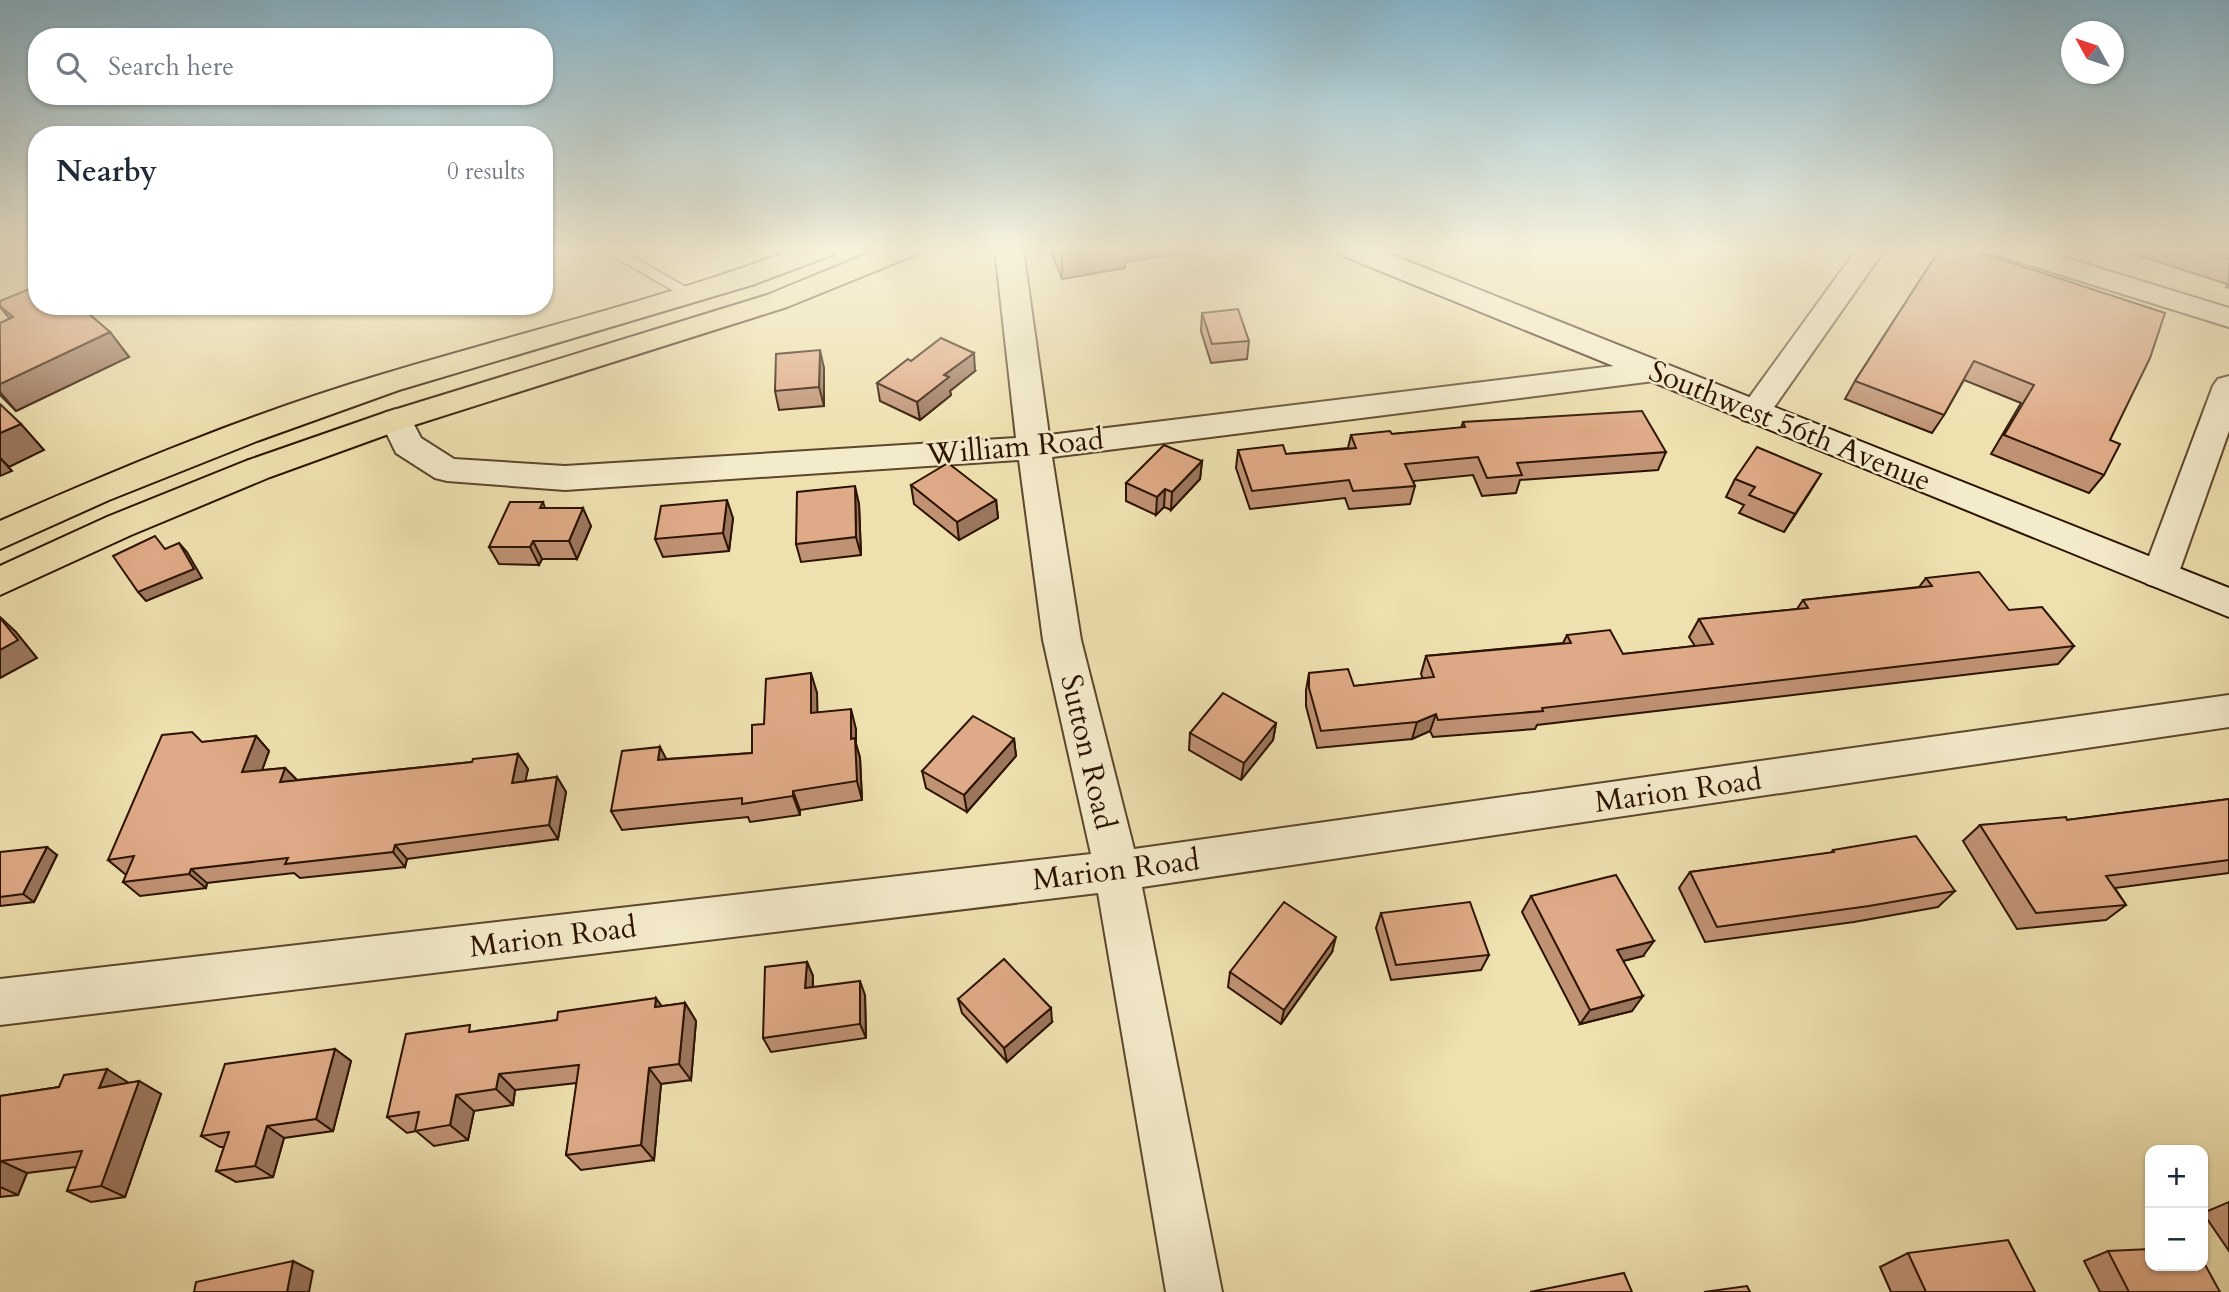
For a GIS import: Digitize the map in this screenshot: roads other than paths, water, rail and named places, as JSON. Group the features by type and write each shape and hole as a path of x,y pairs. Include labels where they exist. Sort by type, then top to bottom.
{"main road":[{"path":"0,536 165,465 388,383 640,309"},
{"path":"0,582 119,526 258,469 396,420 750,309"},
{"path":"396,420 442,384 497,353"},
{"path":"0,560 131,502 165,465"}],"street":[{"name":"Sutton Road","path":"1017,309 1062,640 1117,871 1194,1292"},
{"name":"Southwest 56th Avenue","path":"1501,309 2229,603"},
{"path":"1754,412 1828,309"},
{"path":"2201,309 2229,318"},
{"name":"William Road","path":"396,420 408,445 447,470 565,478 1034,448 1654,371"},
{"path":"2160,575 2229,386"},
{"name":"Marion Road","path":"0,1002 1117,871 2229,711"}]}
